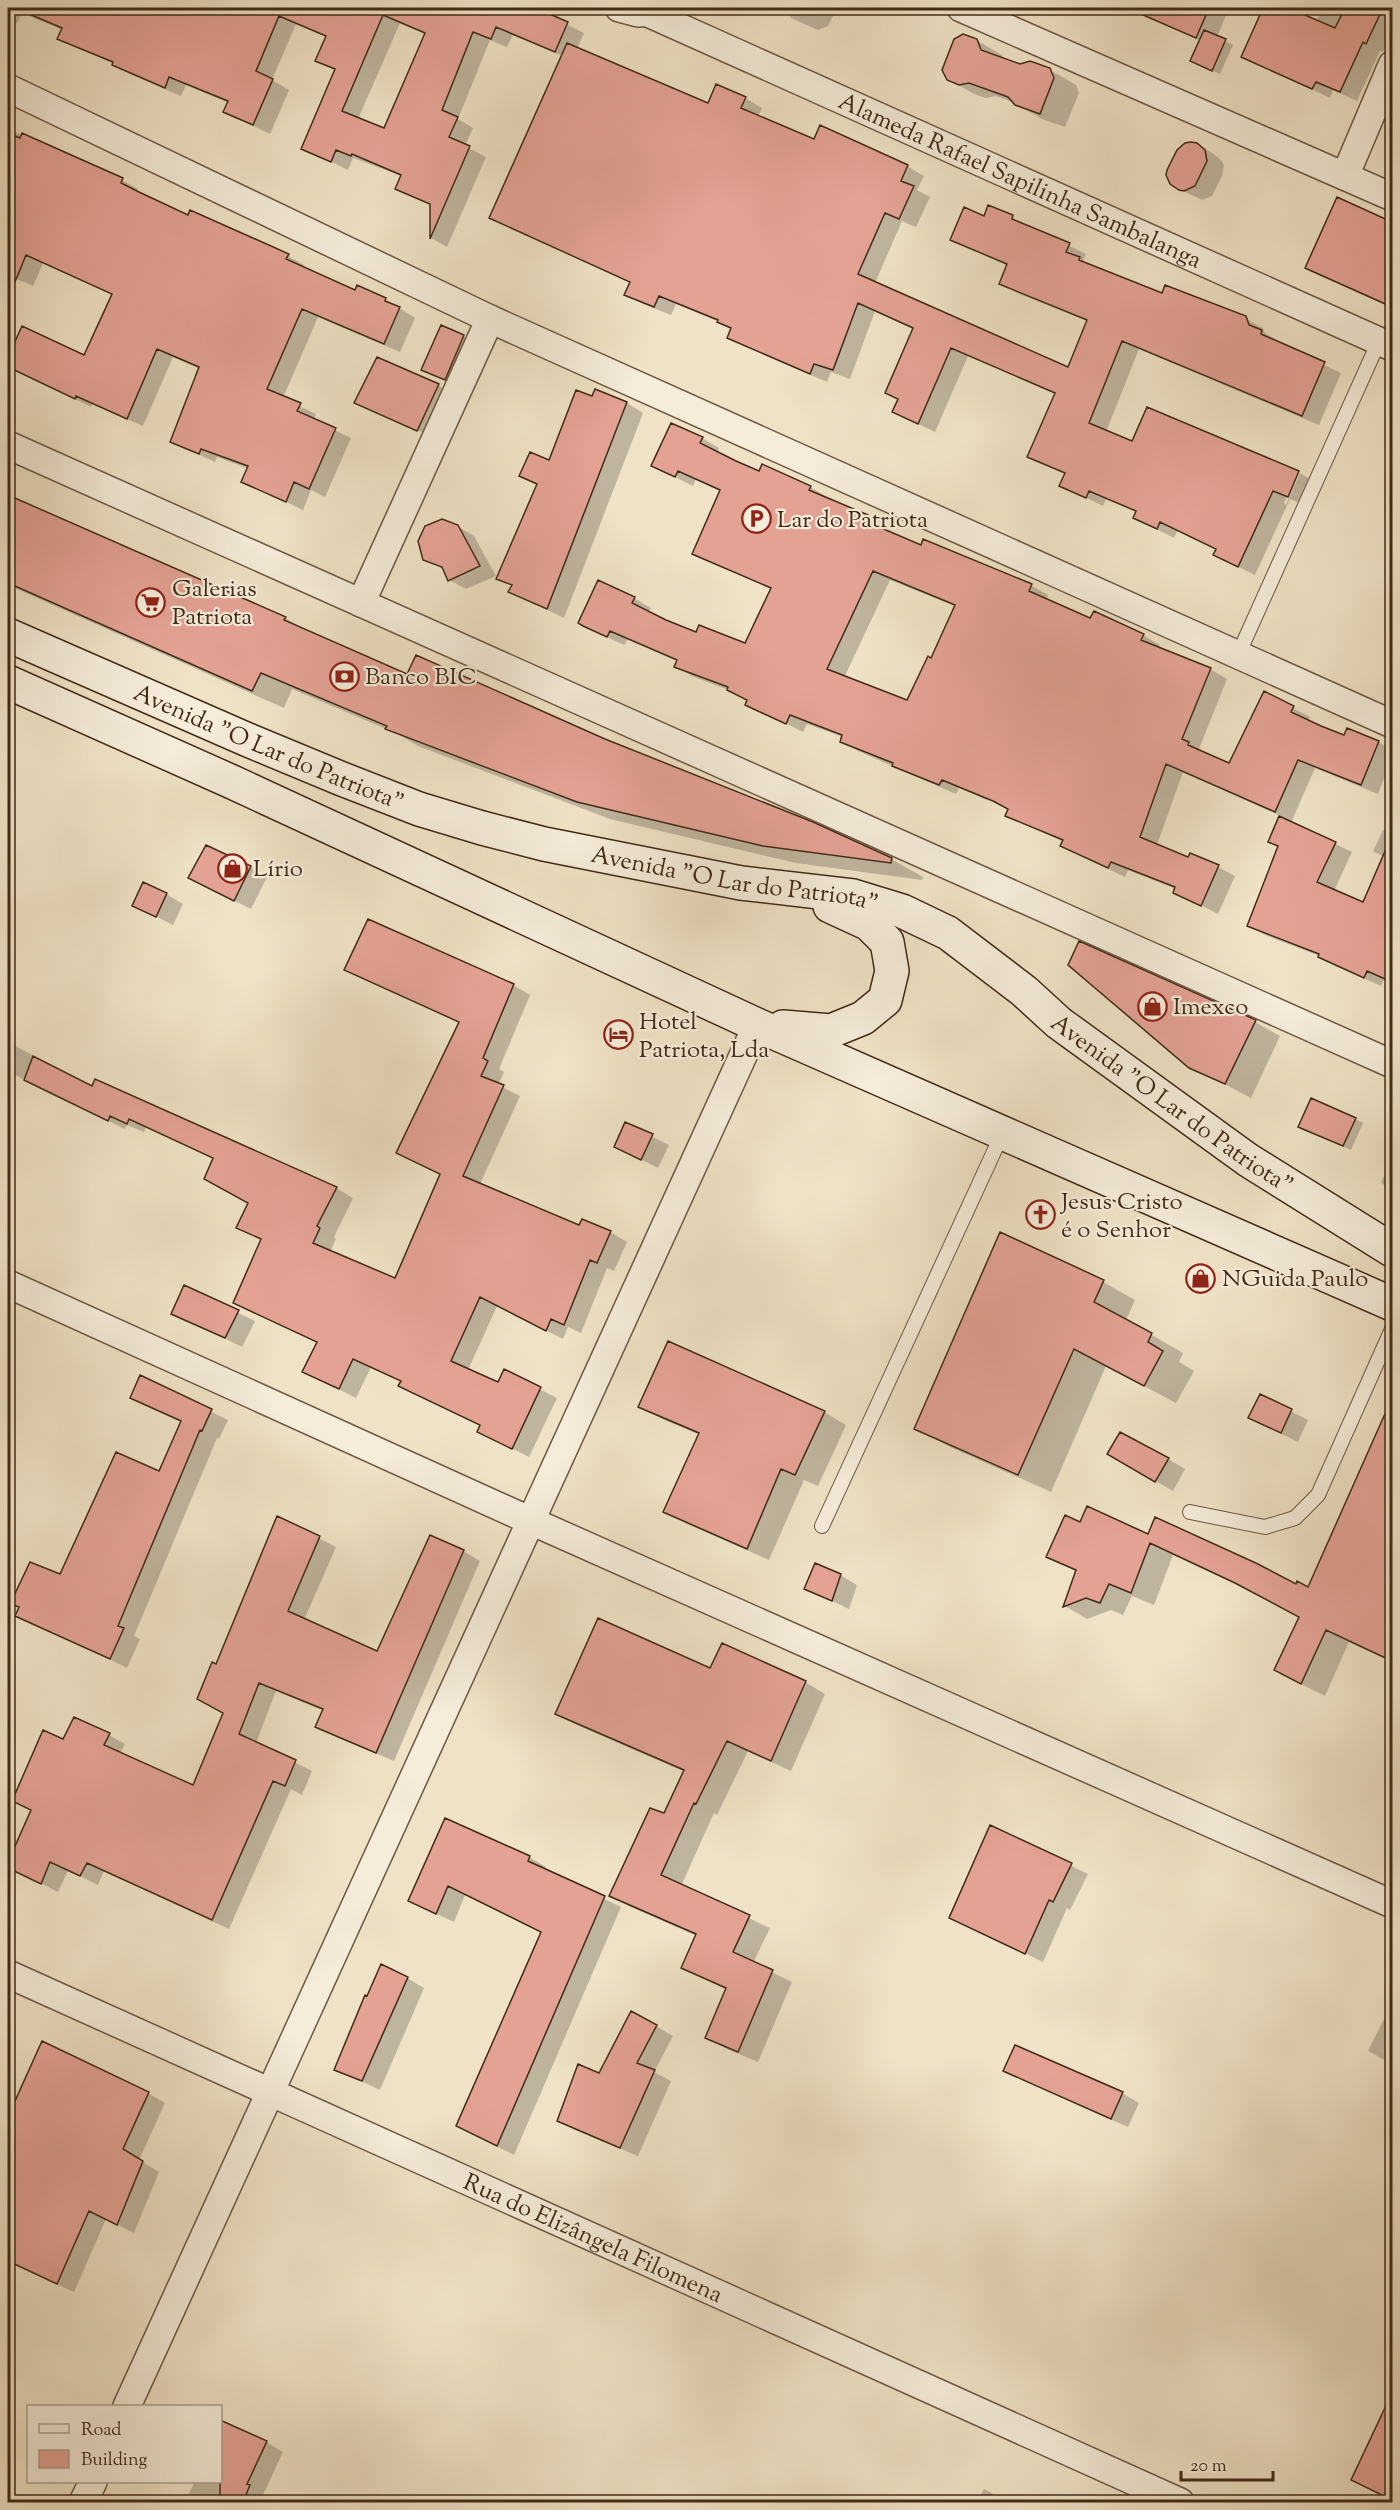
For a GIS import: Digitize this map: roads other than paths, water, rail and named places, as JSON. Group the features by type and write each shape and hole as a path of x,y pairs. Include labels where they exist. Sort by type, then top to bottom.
{"main road":[{"name":"Avenida \"O Lar do Patriota\"","path":"8,635 248,740 420,809 544,844 741,883 853,896 902,910 948,933 1024,991 1059,1023 1239,1153 1392,1250"},
{"name":"Avenida \"O Lar do Patriota\"","path":"8,682 230,781 757,1025 1392,1304"},
{"path":"741,883 838,908 869,924 887,942 892,971 885,1000 863,1018 831,1031 757,1025"}],"street":[{"name":"Alameda Rafael Sapilinha Sambalanga","path":"619,8 638,13 663,12 675,8"},
{"path":"962,8 1392,197"},
{"name":"Alameda Rafael Sapilinha Sambalanga","path":"648,13 1386,344"},
{"path":"1345,176 1392,65"},
{"path":"8,88 490,319 1392,724"},
{"path":"361,603 490,319"},
{"path":"8,445 1392,1064"},
{"path":"127,2405 757,1025"},
{"path":"8,1284 531,1521 1392,1904"},
{"name":"Rua do Elizângela Filomena","path":"8,1974 1180,2502"},
{"path":"83,2502 92,2483"}],"lane":[{"path":"1238,655 1386,344"},
{"path":"822,1526 1003,1132"},
{"path":"1190,1512 1265,1527 1295,1518 1318,1495 1392,1329"}],"place":[{"name":"Lar do Patriota","path":"756,519"},
{"name":"Galerias Patriota","path":"151,602"},
{"name":"Banco BIC","path":"344,676"},
{"name":"Lírio","path":"232,868"},
{"name":"Imexco","path":"1152,1006"},
{"name":"Hotel Patriota, Lda","path":"618,1035"},
{"name":"Jesus Cristo é o Senhor","path":"1040,1215"},
{"name":"NGuida Paulo","path":"1201,1278"}]}
